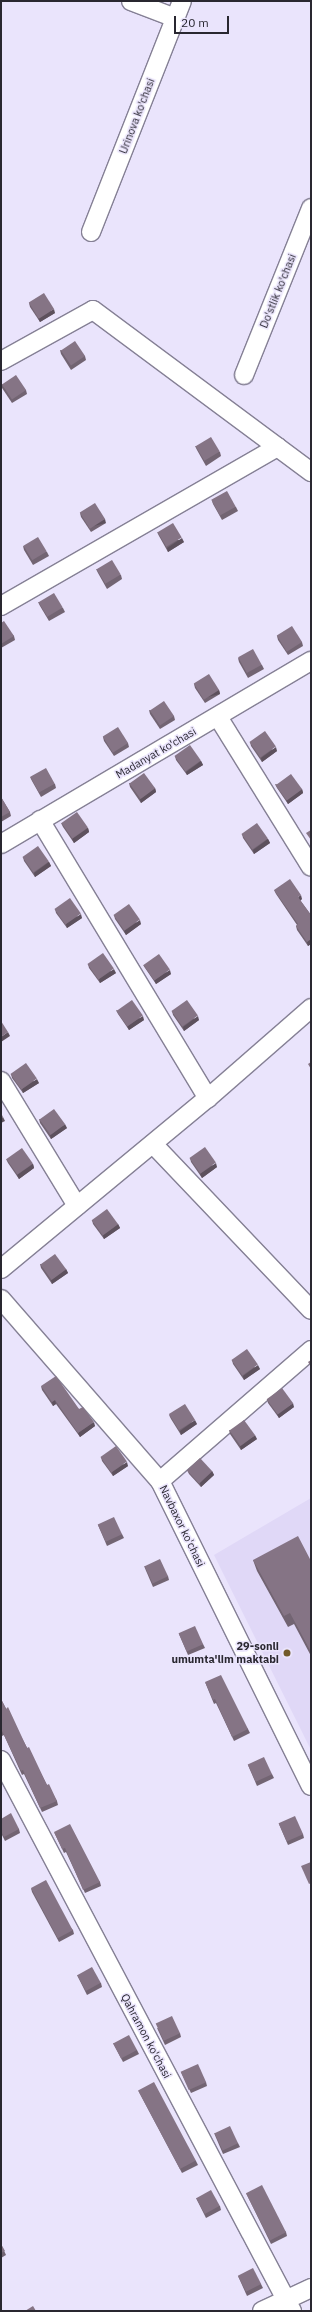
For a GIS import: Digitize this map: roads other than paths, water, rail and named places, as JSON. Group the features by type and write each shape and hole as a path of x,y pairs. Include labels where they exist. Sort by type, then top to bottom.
{"street":[{"path":"131,1 175,18"},
{"name":"Urinova ko'chasi","path":"91,232 182,1"},
{"name":"Do'stlik ko'chasi","path":"244,375 311,208"},
{"path":"1,361 93,310 311,472"},
{"path":"1,606 277,447"},
{"name":"Madanyat ko'chasi","path":"1,844 311,662"},
{"path":"218,717 311,867"},
{"path":"40,820 208,1098"},
{"path":"1,1269 208,1098 307,1019"},
{"path":"1,1081 77,1206"},
{"path":"152,1144 311,1310"},
{"name":"Navbaxor ko'chasi","path":"1,1299 160,1481 311,1786"},
{"path":"160,1481 311,1350"},
{"name":"Qahramon ko'chasi","path":"1,1760 289,2306"},
{"path":"262,2311 289,2306 311,2288"}],"place":[{"name":"29-sonli umumta'lim maktabi","path":"287,1653"}]}
